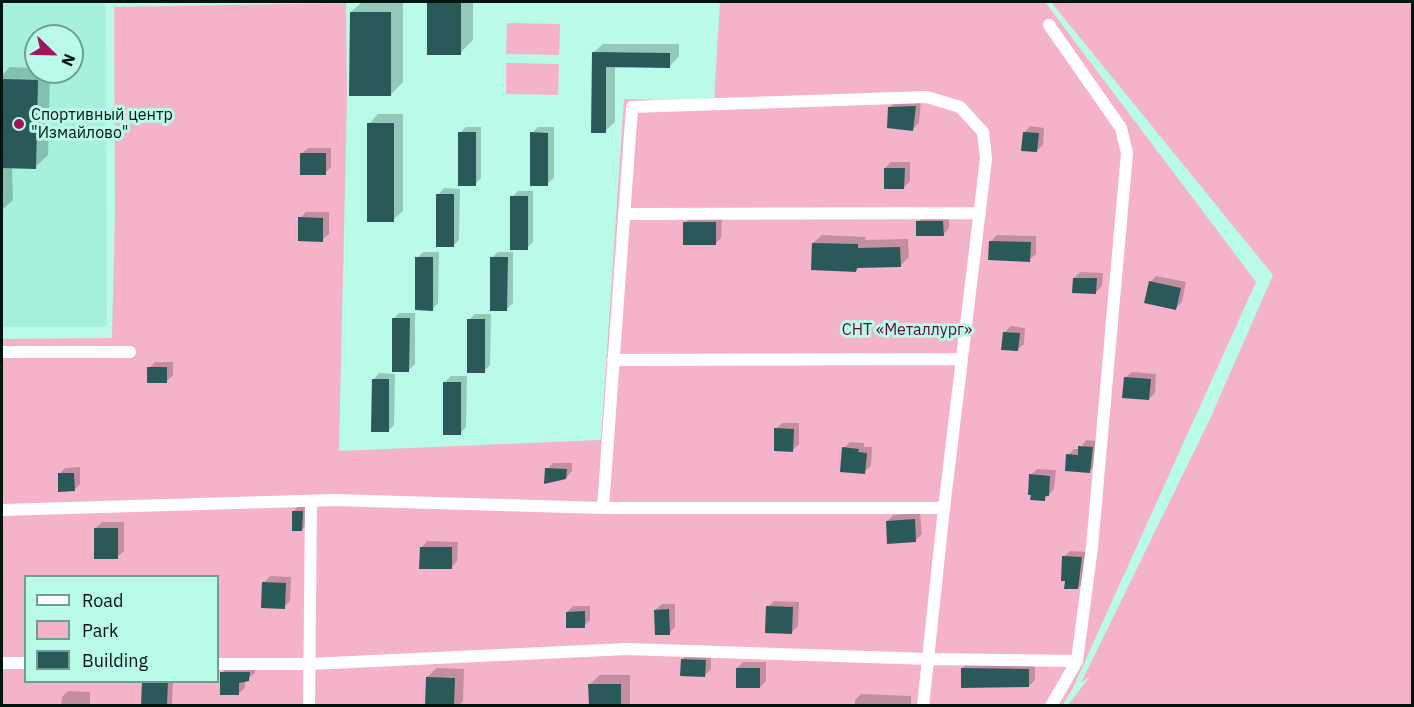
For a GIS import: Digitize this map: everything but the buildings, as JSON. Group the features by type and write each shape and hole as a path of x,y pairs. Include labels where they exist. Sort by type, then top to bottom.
{"street":[{"path":"1048,25 1121,128 1127,153 1092,547 1077,661 1051,705"},
{"path":"603,508 632,107 927,97 960,107 983,132 986,159 923,705"},
{"path":"624,214 980,213"},
{"path":"2,352 130,352"},
{"path":"613,360 962,359"},
{"path":"2,510 334,500 603,508 944,508"},
{"path":"309,705 310,501"},
{"path":"219,664 309,664 627,649 928,659 1077,661"},
{"path":"2,663 24,663"}],"shaded area":[{"path":"2,2 104,2 106,7 107,327 2,327"}],"green space":[{"name":"СНТ «Металлург»","path":"720,2 1045,2 1256,282 1072,690 1062,706 2,705 2,339 112,338 115,210 114,7 346,3 347,98 339,451 601,440 624,99 714,101"},
{"path":"1051,2 1412,2 1412,705 1068,705 1091,675 1081,683 1210,419 1273,275"},
{"path":"507,23 560,24 559,55 506,54"},
{"path":"506,63 559,64 558,95 506,94"}],"place":[{"name":"Спортивный центр \"Измайлово\"","path":"19,124"}]}
